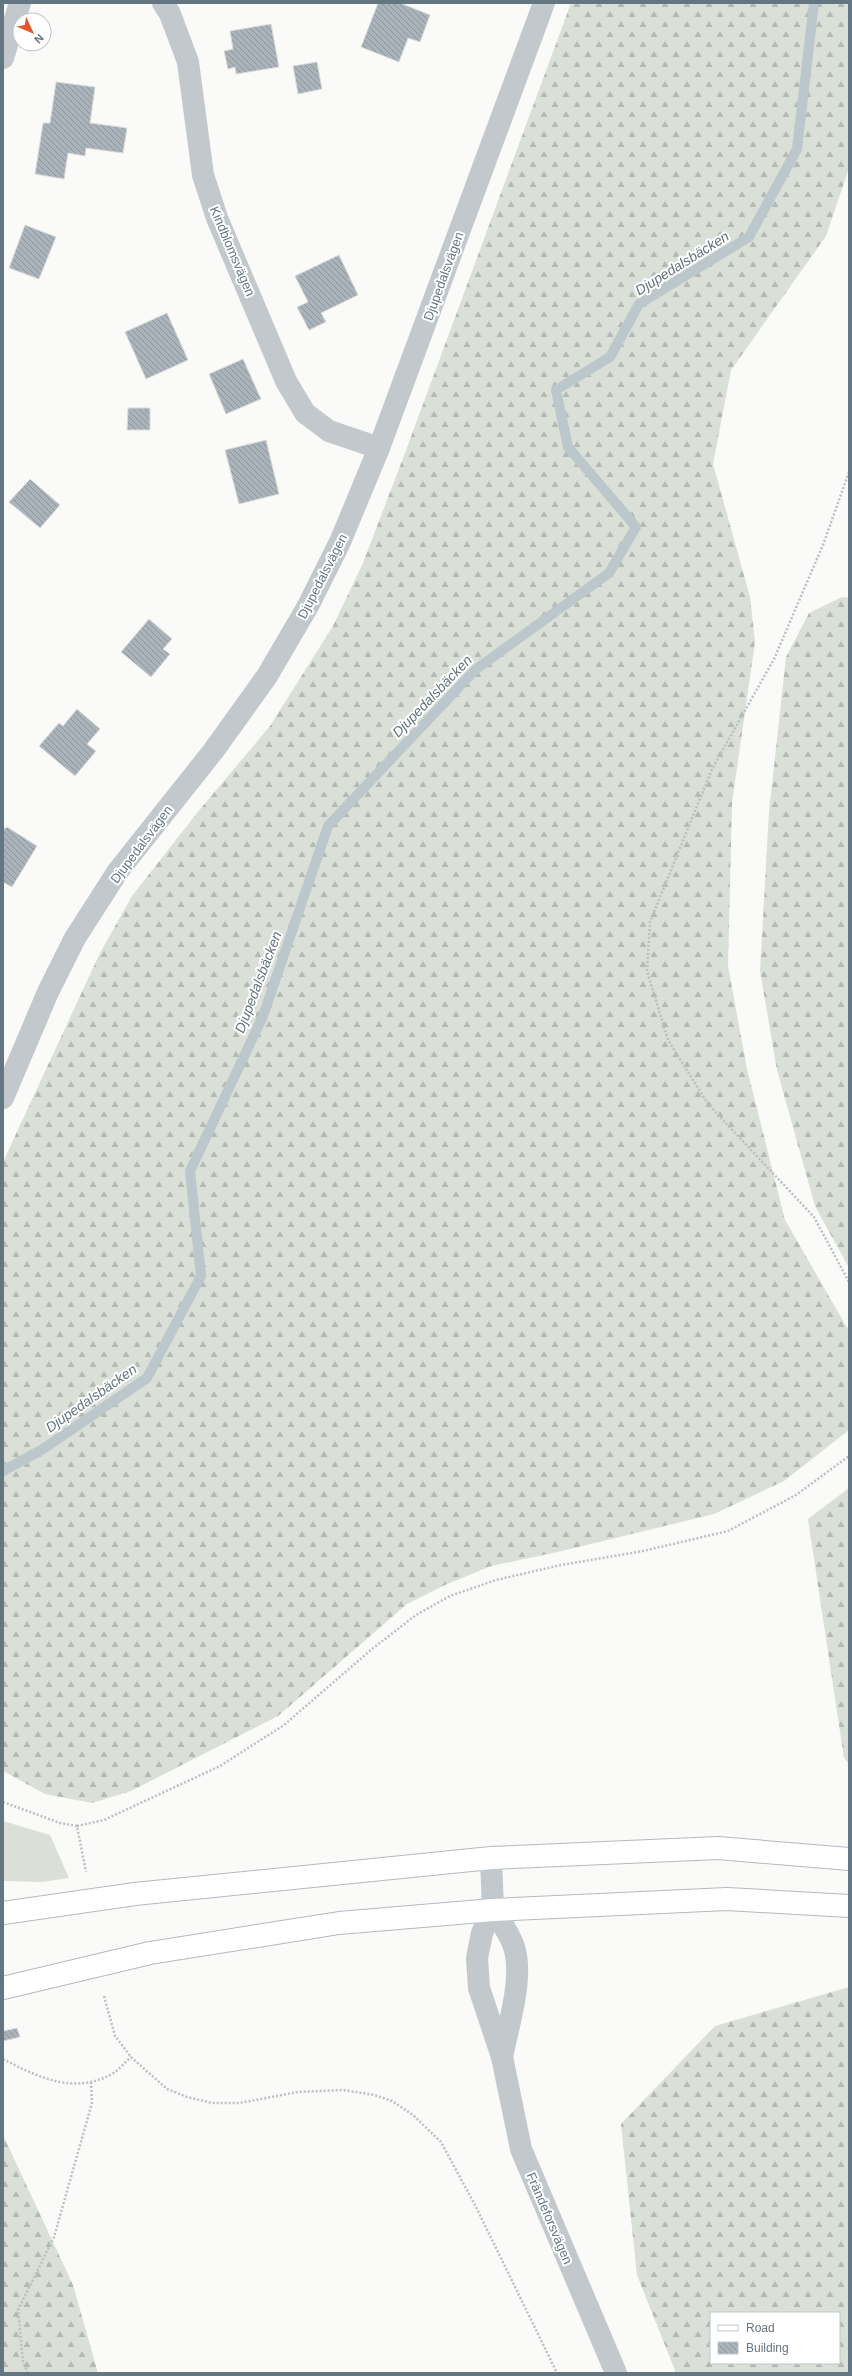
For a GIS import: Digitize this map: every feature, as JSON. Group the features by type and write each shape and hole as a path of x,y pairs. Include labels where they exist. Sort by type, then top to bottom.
{"main road":[{"path":"3,1913 135,1894 491,1858 718,1848 849,1859"},
{"path":"3,1988 150,1953 323,1926 494,1910 727,1899 849,1906"}],"street":[{"path":"3,58 20,3"},
{"name":"Kindblomsvägen","path":"163,3 170,14 188,62 203,175 217,218 286,380 305,413 328,431 379,448"},
{"name":"Djupedalsvägen","path":"3,1098 48,992 75,938 118,871 214,750 267,676 308,606 340,542 379,448 544,3"},
{"name":"Frändeforsvägen","path":"491,1858 494,1910 507,1930 515,1948 518,1968 502,2057"},
{"name":"Frändeforsvägen","path":"494,1910 482,1933 477,1966 479,1988 502,2057 521,2149 616,2373"}],"path":[{"path":"849,472 823,545 774,659 712,769 706,783 650,922 647,971 668,1040 708,1104 814,1217 849,1282"},
{"path":"3,1802 60,1823 77,1826 104,1820 220,1766 284,1725 410,1620 450,1596 503,1578 561,1565 643,1551 728,1531 796,1495 849,1456"},
{"path":"77,1826 87,1879"},
{"path":"104,1996 115,2036 131,2057 167,2089 212,2103 239,2103 298,2092 343,2090 374,2095 392,2101 413,2115 441,2142 476,2207 557,2373"},
{"path":"3,2059 40,2078 70,2084 91,2082 113,2074 131,2057"},
{"path":"28,2373 23,2362 18,2310 54,2237 92,2103 91,2082"}],"green space":[{"path":"571,3 849,3 849,168 826,236 731,370 713,464 750,597 755,642 732,803 728,966 747,1069 785,1220 849,1331 849,1430 784,1481 714,1514 562,1551 491,1566 445,1585 407,1604 278,1716 131,1791 92,1803 45,1794 3,1771 3,1162 100,953 132,896 197,813 270,726 333,626 363,563"},
{"path":"842,597 849,598 849,1268 815,1206 777,1070 760,971 769,812 786,657 809,613"},
{"path":"849,1488 849,1764 844,1758 808,1519"},
{"path":"3,1821 50,1835 69,1878 42,1882 3,1881"},
{"path":"849,1987 849,2373 676,2373 637,2275 621,2124 715,2026"},
{"path":"3,2135 73,2285 98,2373 3,2373"}],"building":[{"path":"378,3 400,3 430,15 420,42 408,38 399,62 361,47"},
{"path":"271,24 279,67 236,74 235,67 228,69 224,51 233,49 230,31"},
{"path":"317,62 322,89 298,94 293,66"},
{"path":"56,82 95,87 90,123 127,128 123,153 86,148 85,156 68,153 64,179 35,174 43,123 50,123"},
{"path":"25,225 56,237 39,279 9,268"},
{"path":"339,255 358,295 321,313 326,322 309,330 297,307 308,302 295,276"},
{"path":"167,313 188,360 146,379 125,332"},
{"path":"243,359 261,399 226,414 209,374"},
{"path":"128,408 150,408 150,430 127,430"},
{"path":"266,440 279,494 239,504 225,450"},
{"path":"30,479 60,505 40,528 9,502"},
{"path":"149,619 172,639 163,649 170,654 151,677 121,652"},
{"path":"77,709 100,729 87,744 96,751 75,776 39,746 59,723 63,726"},
{"path":"7,827 37,846 12,887 3,882 3,830"},
{"path":"17,2028 20,2037 3,2041 3,2031"}],"waterway":[{"name":"Djupedalsbäcken","path":"3,1471 43,1449 147,1378 201,1276 190,1171 263,1016 328,826 475,670 609,573 636,527 568,447 556,390 610,357 639,304 749,237 797,149 814,3"}]}
